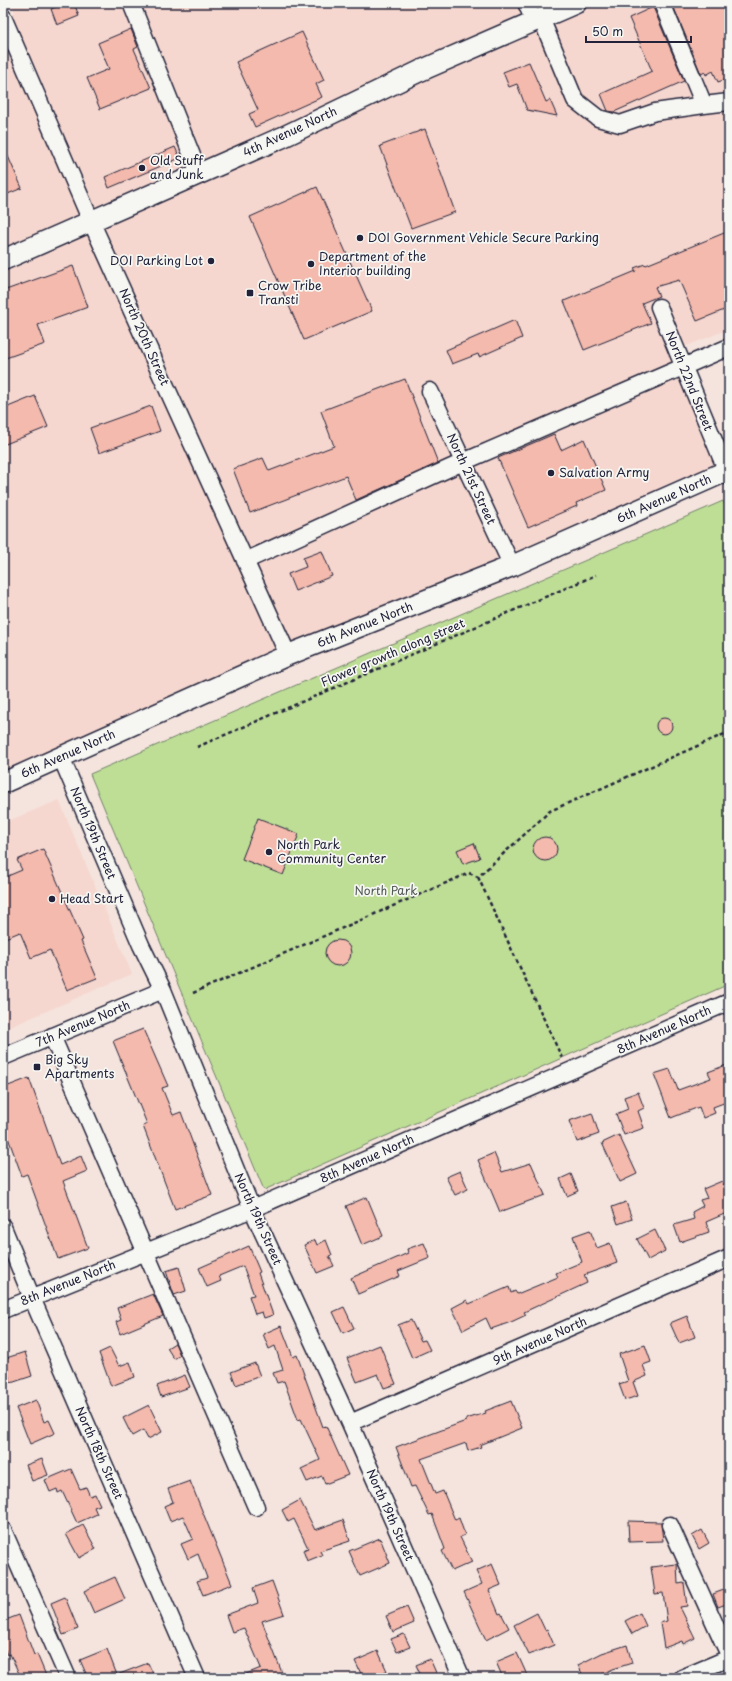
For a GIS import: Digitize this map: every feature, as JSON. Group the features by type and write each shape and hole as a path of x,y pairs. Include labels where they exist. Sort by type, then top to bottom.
{"main road":[{"name":"4th Avenue North","path":"3,260 283,137 534,14 576,3"},
{"name":"6th Avenue North","path":"3,783 288,655 512,566 728,473"}],"street":[{"path":"131,3 199,173"},
{"path":"662,3 704,105"},
{"path":"534,14 575,100 598,118 620,124 655,112 729,102"},
{"name":"North 20th Street","path":"3,17 91,221 288,655"},
{"name":"North 22nd Street","path":"659,307 728,473"},
{"path":"245,560 463,462 729,347"},
{"name":"North 21st Street","path":"430,391 512,566"},
{"name":"North 19th Street","path":"61,757 141,945 162,990 252,1209 350,1423 462,1678"},
{"name":"7th Avenue North","path":"3,1057 162,990"},
{"name":"8th Avenue North","path":"3,1310 252,1209 729,1002"},
{"path":"52,1036 147,1251 256,1507"},
{"name":"North 18th Street","path":"3,1227 32,1298 197,1678"},
{"name":"9th Avenue North","path":"350,1423 729,1258"},
{"path":"670,1525 729,1657 682,1678"},
{"path":"3,1530 68,1678"}],"path":[{"name":"Flower growth along street","path":"197,747 596,575"},
{"path":"478,877 550,811 729,732"},
{"path":"193,993 470,873 478,877 562,1058"}],"shaded area":[{"path":"11,3 729,3 729,329 677,350 727,472 3,772 3,18 15,12"},
{"name":"Head Start","path":"59,800 132,974 3,1030 3,823"}],"green space":[{"name":"North Park","path":"723,501 729,513 729,984 264,1190 90,774"}],"building":[{"path":"65,3 74,3 79,16 57,25 51,9"},
{"path":"672,3 729,3 729,78 718,82 713,71 706,75 705,72 701,74"},
{"path":"653,7 684,81 614,112 608,111 601,94 652,71 629,18"},
{"path":"131,29 138,47 134,49 151,88 100,109 87,78 109,69 98,43"},
{"path":"302,32 324,80 316,84 322,97 255,127 249,114 258,110 236,62"},
{"path":"529,62 546,102 550,100 557,116 527,110 517,84 509,87 503,72"},
{"path":"425,129 455,212 411,228 380,146"},
{"path":"3,145 22,188 3,196"},
{"name":"Old Stuff and Junk","path":"175,147 180,158 109,188 105,177"},
{"name":"Department of the Interior building","path":"317,187 372,311 304,340 250,217"},
{"path":"729,231 729,308 697,321 679,280 655,287 659,296 642,303 651,323 584,350 564,301 636,271 634,268 645,264 646,265"},
{"path":"73,266 88,307 38,325 45,344 3,359 3,291"},
{"path":"515,320 522,338 479,357 478,354 452,364 446,350"},
{"path":"405,379 438,463 356,500 346,476 250,513 233,469 263,458 269,471 334,446 321,411"},
{"path":"35,396 48,427 3,445 3,409"},
{"path":"151,406 160,431 99,453 90,428"},
{"name":"Salvation Army","path":"554,434 561,450 584,439 606,490 576,503 577,506 528,527 498,458"},
{"path":"322,551 332,576 295,591 288,574 306,567 303,558"},
{"path":"664,718 670,720 672,726 670,732 664,734 658,732 656,726 658,720"},
{"name":"North Park Community Center","path":"258,818 299,834 283,875 242,859"},
{"path":"545,837 554,840 557,849 554,858 545,861 536,858 533,849 536,840"},
{"path":"474,843 480,858 463,864 457,850"},
{"path":"43,849 83,940 81,941 97,978 67,990 50,950 31,958 20,932 3,939 3,878 22,870 17,860"},
{"path":"338,940 347,944 351,953 347,962 338,966 329,962 325,953 329,944"},
{"path":"143,1029 168,1086 162,1088 173,1115 181,1112 212,1195 175,1209 143,1126 147,1124 113,1041"},
{"path":"729,1064 729,1101 713,1107 715,1113 703,1118 699,1107 671,1118 654,1074 670,1069 678,1090 711,1078 708,1072"},
{"path":"29,1078 60,1165 81,1156 87,1171 63,1181 88,1248 58,1259 27,1174 22,1176 3,1124 3,1088"},
{"path":"638,1092 644,1108 638,1111 644,1128 624,1135 616,1114 628,1109 624,1097"},
{"path":"592,1113 599,1134 577,1142 569,1121"},
{"path":"619,1135 637,1174 620,1182 602,1143"},
{"path":"494,1153 502,1172 531,1163 545,1195 500,1212 478,1160"},
{"path":"460,1171 468,1189 455,1195 446,1177"},
{"path":"571,1174 578,1191 567,1196 560,1179"},
{"path":"722,1181 729,1198 729,1212 706,1222 709,1232 680,1242 674,1225 694,1219 692,1212 703,1206 700,1200 707,1198 703,1189"},
{"path":"367,1197 383,1236 362,1245 346,1206"},
{"path":"626,1202 632,1219 618,1224 612,1207"},
{"path":"590,1230 597,1248 610,1243 617,1263 584,1275 587,1283 524,1312 526,1315 511,1322 491,1329 486,1318 463,1330 452,1308 467,1300 469,1304 509,1287 511,1293 515,1291 517,1294 558,1277 556,1273 582,1262 573,1236"},
{"path":"655,1230 665,1251 648,1260 637,1239"},
{"path":"315,1240 317,1245 326,1240 332,1255 329,1256 334,1266 317,1273 304,1245"},
{"path":"424,1243 430,1258 398,1271 400,1276 358,1294 351,1278 408,1253 407,1249"},
{"path":"249,1246 260,1272 258,1273 273,1315 264,1318 262,1312 255,1314 249,1296 254,1295 243,1266 219,1276 221,1281 207,1287 199,1268"},
{"path":"179,1267 186,1291 174,1295 166,1271"},
{"path":"153,1294 163,1316 120,1334 116,1322 121,1320 117,1308"},
{"path":"344,1307 354,1328 343,1333 333,1312"},
{"path":"687,1316 695,1337 679,1343 670,1323"},
{"path":"411,1320 421,1341 425,1340 430,1350 412,1358 398,1325"},
{"path":"281,1326 293,1357 297,1355 323,1427 326,1426 348,1475 325,1484 322,1476 307,1482 301,1469 320,1460 301,1419 298,1420 284,1381 277,1383 273,1373 283,1370 275,1346 269,1349 263,1334"},
{"path":"175,1343 180,1355 174,1359 167,1348"},
{"path":"380,1345 396,1384 384,1388 378,1374 357,1382 347,1358"},
{"path":"645,1345 651,1362 643,1365 647,1376 633,1382 638,1396 625,1400 619,1384 628,1381 619,1354"},
{"path":"110,1348 119,1366 130,1362 135,1377 111,1386 99,1353"},
{"path":"25,1352 32,1376 11,1383 3,1359"},
{"path":"255,1363 260,1376 236,1385 231,1372"},
{"path":"185,1375 190,1387 161,1397 157,1386"},
{"path":"36,1400 44,1422 49,1420 55,1433 30,1444 16,1408"},
{"path":"511,1401 522,1428 480,1445 481,1447 468,1451 466,1443 421,1459 435,1494 443,1491 455,1520 459,1518 465,1535 460,1537 472,1562 452,1571 442,1551 445,1549 432,1514 429,1515 415,1486 411,1487 396,1447 466,1421 466,1419 486,1413 485,1411"},
{"path":"149,1405 162,1432 148,1439 143,1430 132,1436 123,1418"},
{"path":"42,1459 48,1475 32,1481 26,1465"},
{"path":"71,1469 80,1489 86,1487 90,1496 95,1494 100,1505 94,1507 97,1514 77,1523 62,1491 58,1493 57,1489 50,1492 45,1480"},
{"path":"190,1481 232,1584 203,1595 197,1581 207,1578 198,1554 188,1559 181,1544 193,1539 183,1516 170,1521 164,1506 173,1502 168,1489"},
{"path":"300,1500 315,1530 343,1520 350,1541 320,1551 322,1555 307,1561 303,1550 308,1548 294,1519 288,1522 282,1510"},
{"path":"628,1521 661,1522 663,1541 629,1542"},
{"path":"83,1525 96,1549 79,1558 66,1534"},
{"path":"702,1530 709,1543 699,1549 692,1536"},
{"path":"380,1538 390,1563 360,1576 349,1551"},
{"path":"492,1564 501,1585 489,1590 499,1614 501,1613 509,1628 486,1640 464,1592 482,1584 476,1571"},
{"path":"677,1564 678,1584 684,1583 687,1606 680,1607 695,1638 683,1644 682,1641 664,1648 660,1623 667,1621 663,1593 655,1594 651,1567"},
{"path":"115,1577 125,1599 94,1613 84,1591"},
{"path":"272,1581 284,1614 262,1621 284,1678 236,1678 261,1668 244,1628 232,1632 226,1615 258,1603 253,1588"},
{"path":"729,1588 729,1603 718,1607 713,1594"},
{"path":"65,1597 78,1629 63,1635 51,1603"},
{"path":"407,1607 414,1623 393,1632 386,1616"},
{"path":"537,1613 545,1630 547,1629 554,1645 529,1655 514,1625"},
{"path":"640,1613 646,1626 632,1634 625,1621"},
{"path":"19,1615 34,1655 37,1654 47,1678 21,1678 10,1654 7,1655 3,1645 3,1621"},
{"path":"404,1634 410,1647 397,1652 391,1639"},
{"path":"627,1645 632,1663 613,1669 595,1678 584,1678 578,1665 602,1653"},
{"path":"107,1649 117,1675 148,1663 155,1678 88,1678 80,1660"},
{"path":"378,1651 387,1671 370,1678 363,1678 355,1661"},
{"path":"517,1653 527,1675 520,1678 503,1678 496,1662"},
{"path":"430,1659 437,1675 430,1678 422,1678 416,1665"}],"place":[{"name":"Old Stuff and Junk","path":"142,168"},
{"name":"DOI Government Vehicle Secure Parking","path":"360,238"},
{"name":"DOI Parking Lot","path":"211,261"},
{"name":"Department of the Interior building","path":"311,264"},
{"name":"Crow Tribe Transti","path":"250,293"},
{"name":"Salvation Army","path":"551,473"},
{"name":"North Park Community Center","path":"269,852"},
{"name":"Head Start","path":"52,899"},
{"name":"Big Sky Apartments","path":"37,1067"}]}
